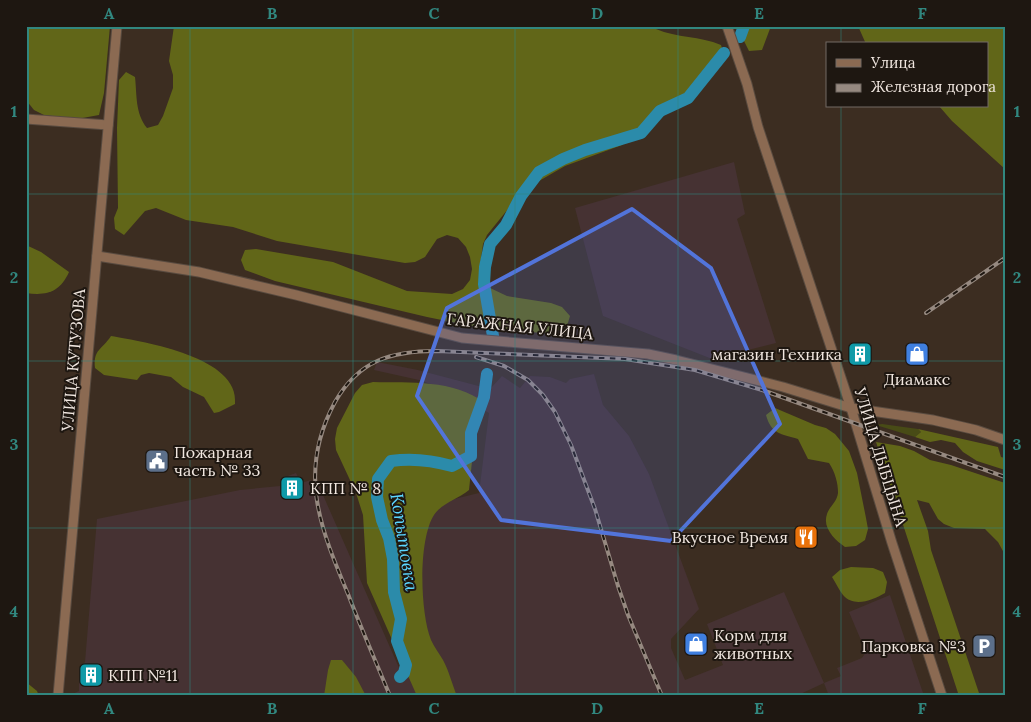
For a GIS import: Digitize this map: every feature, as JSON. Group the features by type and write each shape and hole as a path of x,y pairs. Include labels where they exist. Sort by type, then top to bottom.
{"street":[{"name":"УЛИЦА КУТУЗОВА","path":"58,696 117,26"},
{"name":"УЛИЦА ДЫБЦЫНА","path":"727,26 942,696"},
{"path":"26,119 108,125"},
{"name":"ГАРАЖНАЯ УЛИЦА","path":"97,256 199,272 296,294 462,338 648,354 783,387 850,408 933,420 976,430 1005,440"}],"highlighted area":[{"path":"632,209 711,268 780,424 671,541 501,520 417,396 447,308"}],"shaded area":[{"path":"734,162 745,214 737,219 776,343 712,359 603,316 575,208"},
{"path":"377,362 418,370 490,389 502,376 520,388 530,376 550,377 566,383 570,379 594,374 603,405 629,436 649,474 699,609 671,639 671,648 685,680 723,665 707,624 784,592 824,683 796,696 68,696 79,691 79,669 85,662 97,519 240,490 280,486 287,482 285,477 296,473 301,483 311,480 312,486 319,486 400,670 409,510 479,493 489,413 445,389 419,380 374,370"},
{"path":"890,595 924,696 829,696 824,683 841,676 837,668 862,658 866,652 849,612"}],"green space":[{"path":"26,26 110,26 104,93 99,115 77,119 44,115 34,110 26,100"},
{"path":"174,26 656,26 656,29 664,32 721,45 724,55 720,65 660,119 622,145 565,166 520,192 487,235 483,244 480,266 482,277 488,287 507,296 551,303 562,307 570,316 567,326 557,331 546,333 491,330 275,281 245,270 241,260 245,250 256,249 333,262 407,291 452,294 463,289 470,280 472,269 466,247 458,238 447,235 437,239 425,257 415,262 405,263 277,241 233,227 186,220 156,208 145,211 124,235 115,229 114,218 118,208 117,128 119,80 126,72 135,77 140,116 147,128 158,125 173,88 173,75 169,61"},
{"path":"740,26 771,26 762,50 749,51 742,37"},
{"path":"858,26 1005,26 1005,169 952,121 941,108 988,108 988,42 865,42"},
{"path":"26,245 41,252 69,272 57,288 40,294 26,293"},
{"path":"111,336 166,348 207,363 223,374 233,388 235,404 214,413 204,397 183,387 171,377 149,373 141,375 137,380 104,375 95,368 95,357"},
{"path":"373,382 445,386 473,395 485,403 475,433 469,490 441,507 434,515 425,541 423,558 423,595 427,628 432,643 447,669 457,696 417,696 367,583 363,515 356,493 336,450 335,439 337,428 355,393 362,385"},
{"path":"775,408 826,428 835,434 849,451 857,473 868,529 865,540 856,546 845,547 830,533 826,524 827,514 838,493 836,478 831,466 829,463 808,459 798,439 774,430 766,415"},
{"path":"882,424 918,429 921,432 915,437 876,425"},
{"path":"918,429 998,447 1001,457 1005,458 1005,470 977,461 963,452 955,443 941,440 930,442 915,437 921,432"},
{"path":"876,442 900,446 930,460 1005,483 1004,553 998,542 985,529 954,528 944,524 938,519 929,503 917,500 928,531 931,550 980,696 959,696"},
{"path":"851,567 873,568 883,572 887,582 885,593 864,602 847,599 832,577 840,570"},
{"path":"331,660 342,660 356,677 366,696 324,696"},
{"path":"26,682 37,691 39,696 26,696"}],"waterway":[{"name":"Копытовка","path":"740,37 744,26"},
{"name":"Копытовка","path":"493,336 484,284 485,267 490,244 506,225 521,196 539,172 585,150 641,133 660,111 688,98 724,53"},
{"name":"Копытовка","path":"400,677 404,673 406,665 397,641 401,619 394,592 393,559 389,538 382,520 377,497 378,479 391,461 422,460 452,466 471,456 471,433 484,397 487,374"}],"railway":[{"path":"926,313 1005,258"},
{"path":"390,696 329,546 317,499 315,476 317,452 324,428 335,402 355,376 366,367 391,356 420,351 437,351 625,359 695,370 765,391 1005,477"},
{"path":"476,357 504,366 528,380 543,395 555,412 571,445 595,509 628,615 662,696"}],"place":[{"name":"магазин Техника","path":"860,354"},
{"name":"Диамакс","path":"917,354"},
{"name":"Пожарная часть № 33","path":"157,461"},
{"name":"КПП № 8","path":"292,488"},
{"name":"Вкусное Время","path":"806,537"},
{"name":"Корм для животных","path":"696,644"},
{"name":"Парковка №3","path":"984,646"},
{"name":"КПП №11","path":"91,675"}]}
